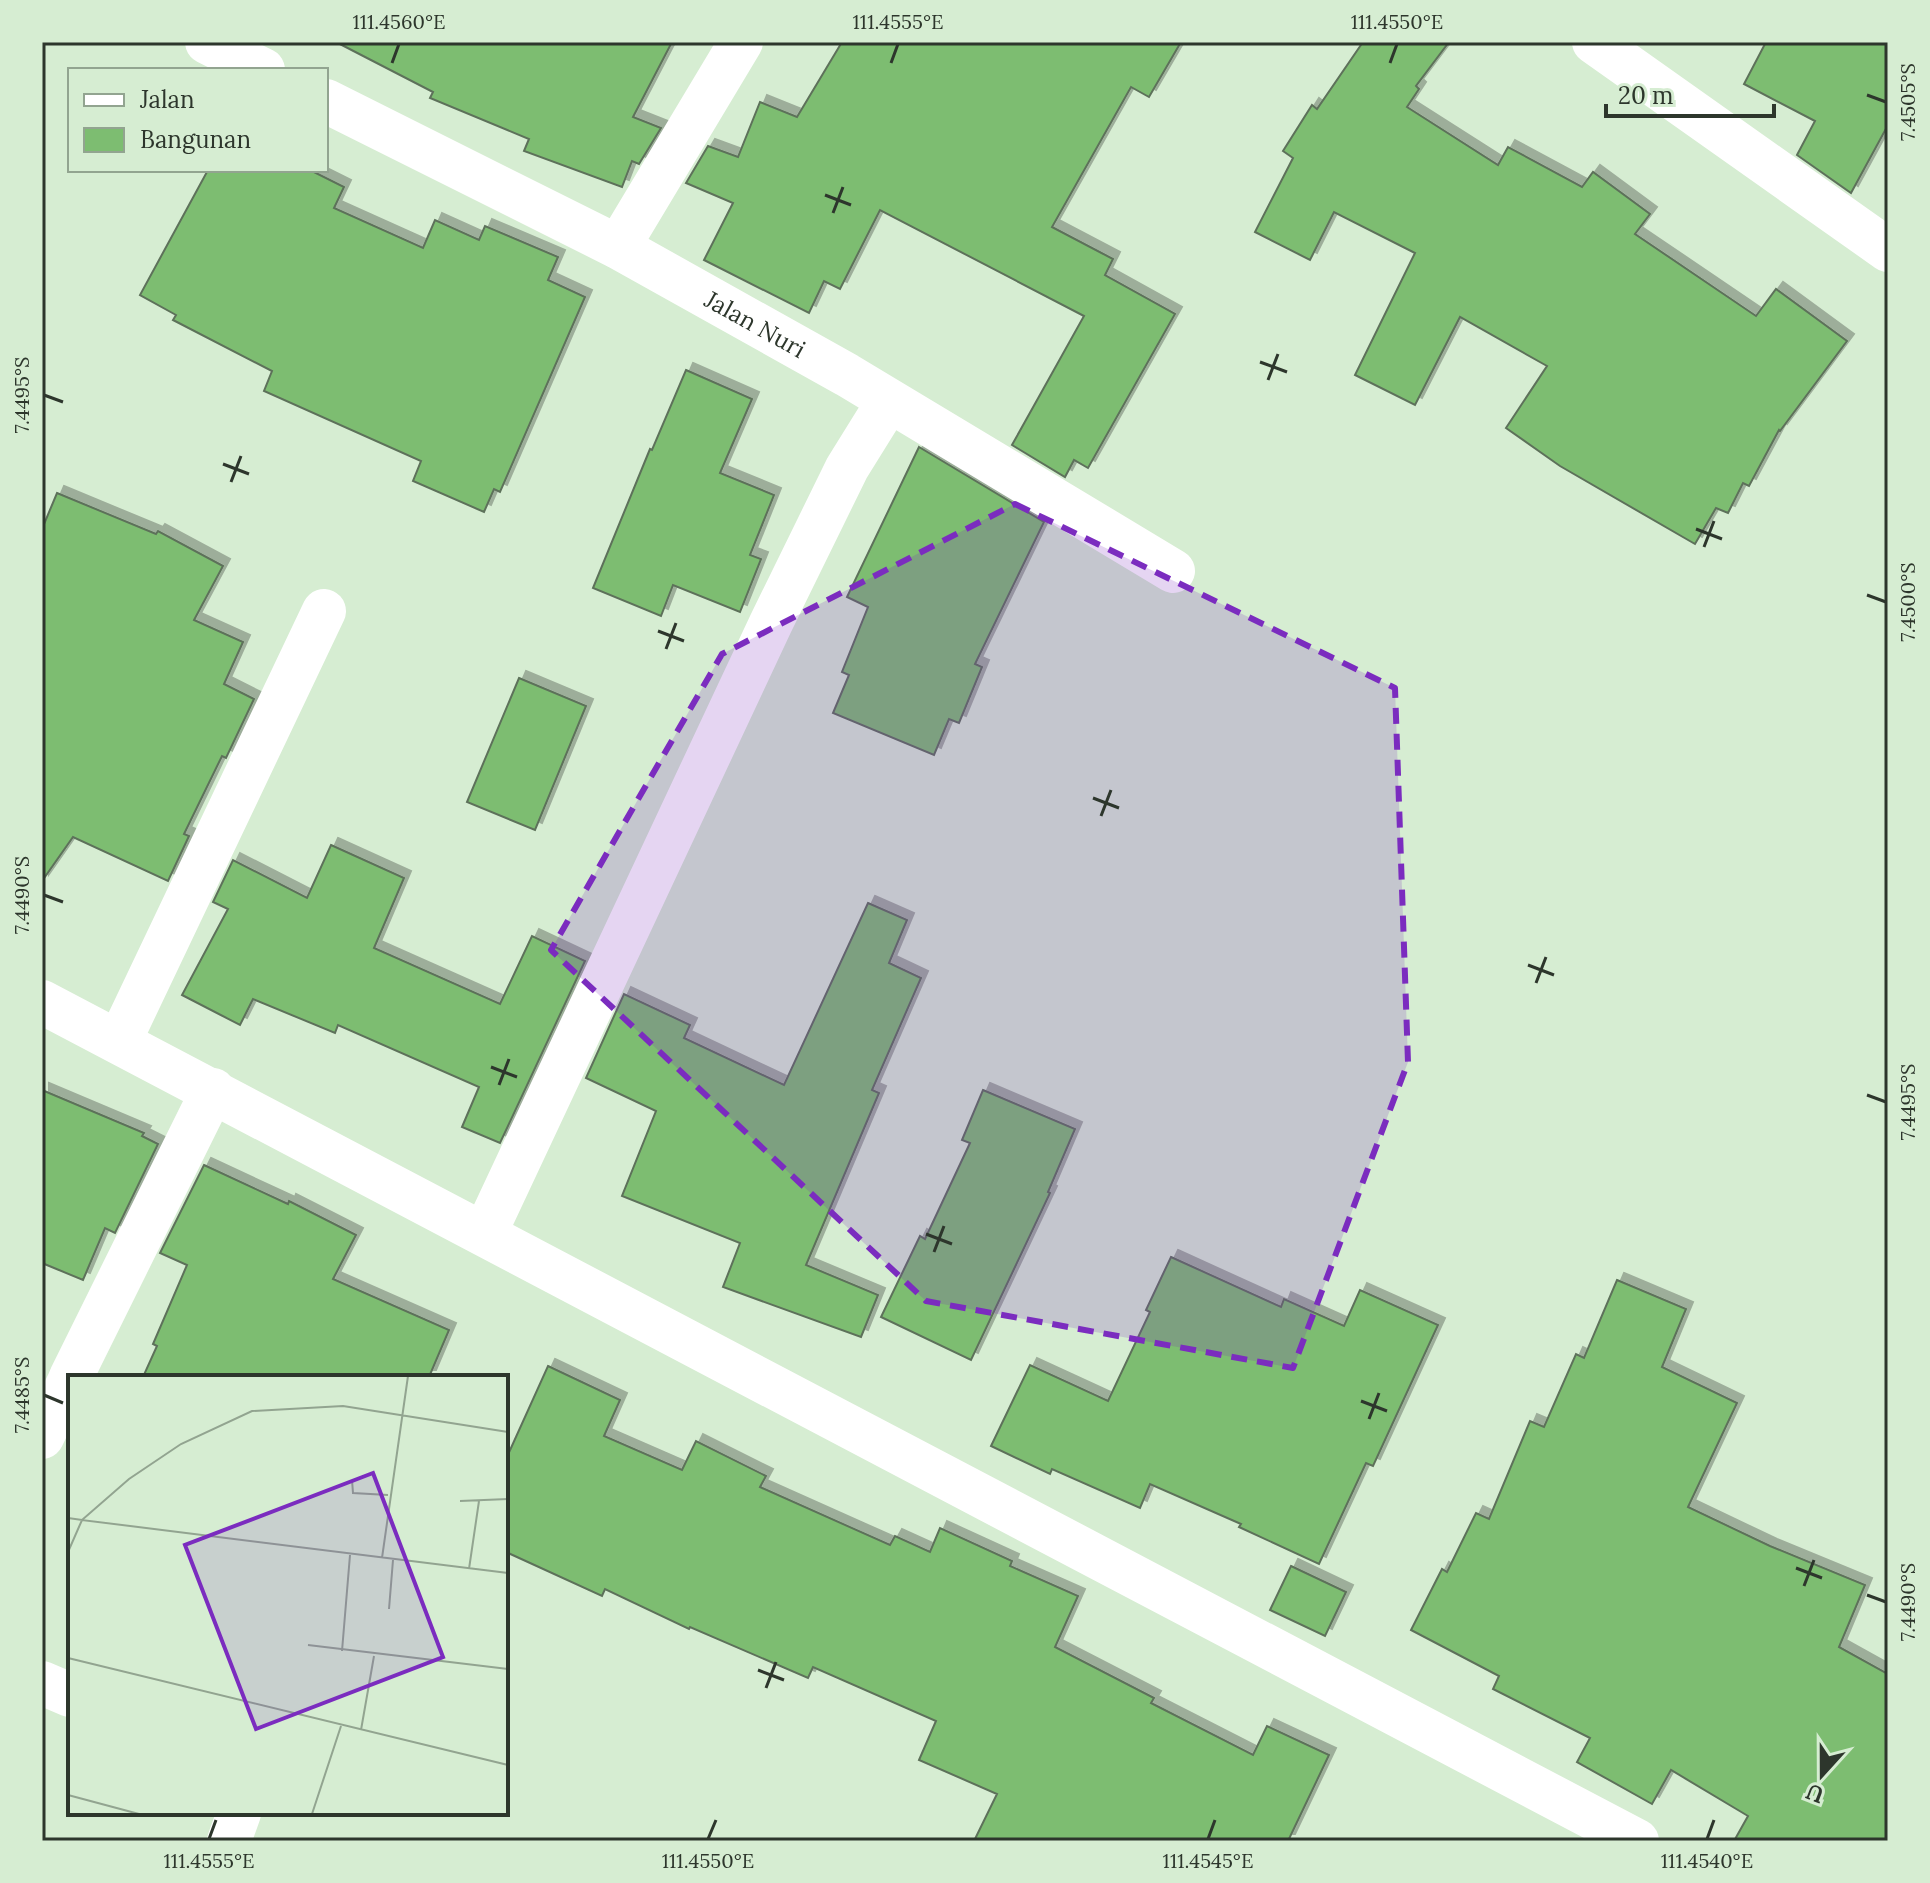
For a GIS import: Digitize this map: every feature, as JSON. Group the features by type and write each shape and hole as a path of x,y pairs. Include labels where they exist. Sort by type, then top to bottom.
{"street":[{"path":"207,42 259,68"},
{"path":"618,247 741,42"},
{"path":"1594,42 1888,250"},
{"name":"Jalan Nuri","path":"328,102 618,247 834,368 1173,571"},
{"path":"485,1233 778,609 847,468 888,402"},
{"path":"119,1042 324,611"},
{"path":"42,1002 1637,1841"},
{"path":"72,1375 213,1090"},
{"path":"42,1437 68,1384"},
{"path":"42,1683 68,1694"},
{"path":"229,1841 238,1815"}],"highlighted area":[{"path":"1015,504 1395,688 1408,1062 1293,1368 926,1301 551,950 722,654"}],"building":[{"path":"336,42 672,42 633,117 661,128 639,164 632,161 622,187 524,151 529,139 430,98 433,92"},
{"path":"842,42 1181,42 1149,97 1131,87 1052,227 1113,259 1105,275 1175,314 1088,468 1074,460 1065,477 1012,445 1084,316 880,210 840,289 824,281 809,313 704,260 733,203 686,183 708,146 738,157 760,102 797,117"},
{"path":"1363,42 1449,42 1416,86 1419,89 1407,107 1498,165 1508,147 1582,187 1593,172 1650,214 1635,234 1756,316 1776,289 1847,341 1779,430 1749,486 1743,483 1728,513 1716,508 1695,544 1560,466 1506,428 1547,366 1460,317 1415,405 1355,375 1415,253 1334,212 1310,260 1255,232 1293,158 1283,151 1312,105 1317,109"},
{"path":"1766,42 1888,42 1888,125 1851,193 1797,155 1815,121 1744,84"},
{"path":"207,172 314,172 344,187 334,208 423,248 435,220 479,240 485,226 558,257 548,280 585,297 500,492 494,489 484,512 413,481 421,461 264,391 272,371 173,320 176,315 140,295"},
{"path":"686,370 752,399 720,473 774,495 750,555 761,559 740,612 673,585 661,616 593,588"},
{"path":"919,447 1044,522 975,664 982,667 959,723 949,719 934,755 833,713 849,675 842,672 868,607 847,597"},
{"path":"57,493 156,534 158,531 223,566 194,620 243,642 224,684 254,699 184,834 189,836 168,881 73,837 42,881 42,529"},
{"path":"519,678 586,706 535,830 467,802"},
{"path":"331,845 404,878 374,948 500,1004 532,936 585,961 500,1143 462,1127 479,1087 338,1025 335,1033 253,999 240,1025 182,995 228,909 213,902 233,860 307,898"},
{"path":"868,903 907,920 889,963 921,978 872,1090 879,1093 806,1265 878,1295 861,1337 723,1287 740,1243 622,1196 656,1111 586,1078 624,994 690,1025 684,1038 784,1085"},
{"path":"42,1090 144,1133 142,1136 158,1144 115,1233 105,1228 83,1280 42,1263"},
{"path":"983,1090 1075,1129 1050,1193 971,1360 881,1317 920,1236 925,1239 970,1143 962,1140"},
{"path":"204,1165 288,1204 289,1201 356,1235 333,1279 449,1330 430,1375 144,1375 157,1346 153,1344 187,1265 160,1253"},
{"path":"1171,1257 1281,1307 1284,1299 1344,1326 1360,1290 1438,1325 1373,1466 1366,1463 1319,1564 1239,1527 1241,1524 1150,1484 1140,1508 1052,1469 1050,1474 991,1446 1030,1365 1108,1401 1150,1312 1146,1310"},
{"path":"1617,1280 1686,1309 1662,1367 1737,1403 1688,1507 1770,1546 1865,1585 1839,1647 1888,1674 1888,1841 1734,1841 1748,1816 1671,1770 1652,1804 1577,1762 1590,1738 1493,1689 1499,1676 1411,1630 1442,1569 1447,1572 1476,1513 1489,1519 1530,1421 1544,1427 1576,1354 1584,1358"},
{"path":"548,1366 620,1400 604,1436 682,1470 696,1441 766,1476 760,1487 890,1545 895,1536 930,1552 940,1528 1012,1561 1010,1566 1078,1596 1055,1647 1154,1698 1151,1703 1253,1755 1267,1726 1329,1755 1288,1841 974,1841 997,1794 919,1760 936,1721 813,1667 808,1678 689,1629 605,1589 602,1596 508,1553 508,1455"},
{"path":"1291,1566 1346,1592 1325,1636 1270,1610"}]}
